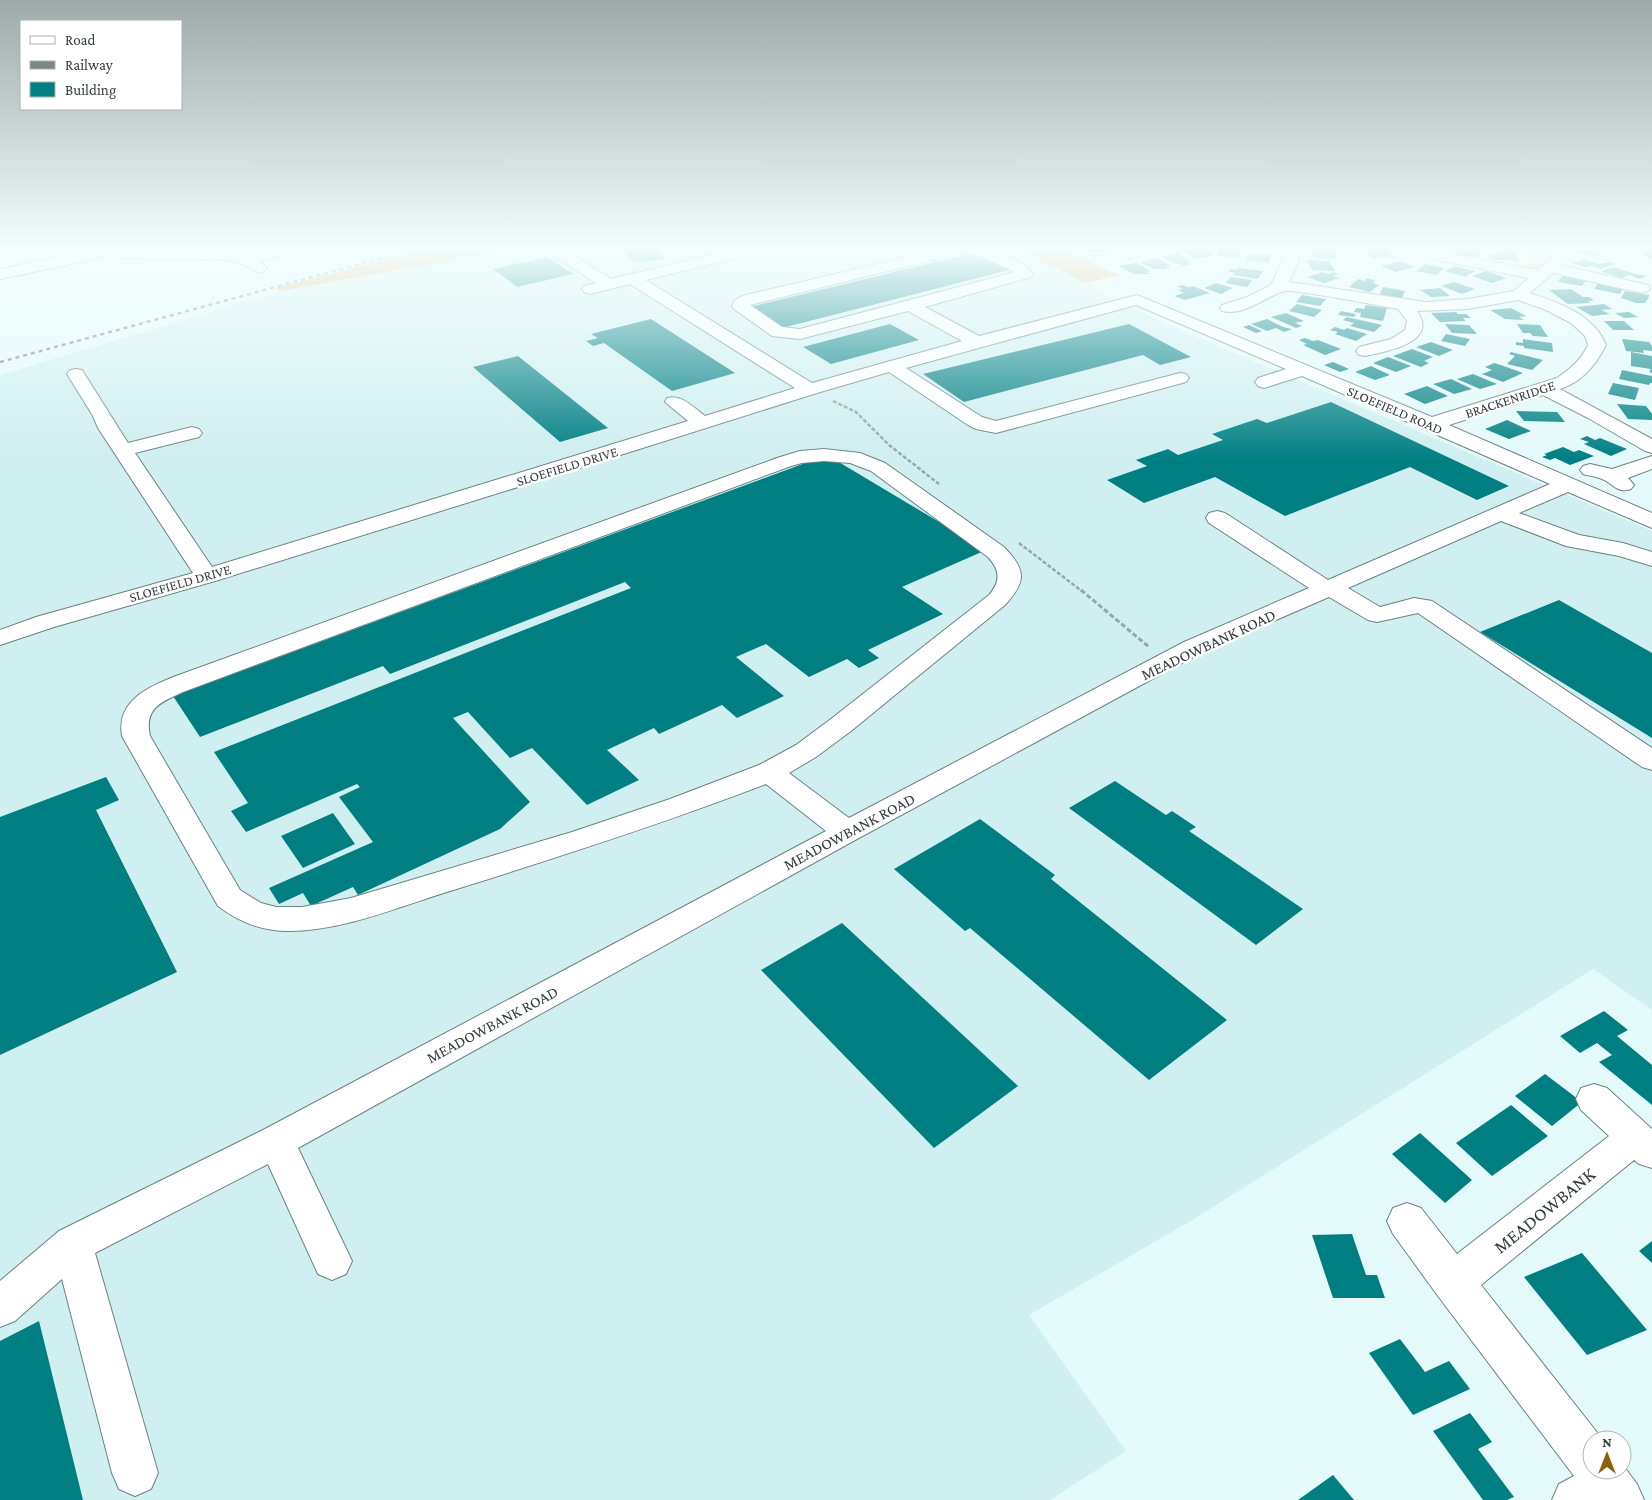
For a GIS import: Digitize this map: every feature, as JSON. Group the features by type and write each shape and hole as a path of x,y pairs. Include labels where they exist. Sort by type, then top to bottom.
{"street":[{"path":"702,319 810,389"},
{"path":"759,319 778,332 790,335 860,319"},
{"path":"935,319 977,342"},
{"name":"SLOEFIELD DRIVE","path":"0,638 72,614 207,576 569,466 810,389 1065,319"},
{"name":"SLOEFIELD ROAD","path":"1182,319 1431,424 1578,478 1652,521"},
{"path":"1355,351 1380,348 1398,342 1411,333 1415,326 1414,319"},
{"name":"BRACKENRIDGE","path":"1431,424 1546,388 1576,374 1595,350 1597,339 1593,332 1575,319"},
{"path":"891,366 975,421 983,425 996,427 1180,378"},
{"path":"1264,382 1302,370"},
{"path":"76,374 103,416 108,428 207,576"},
{"path":"1546,388 1652,447"},
{"path":"674,402 702,423"},
{"path":"124,450 192,433"},
{"path":"815,455 839,455 859,459 878,467 996,552 1008,567 1012,577 1011,581 1006,591 997,600 841,725 806,751 769,772 690,803 583,839 351,910 320,916 271,917 253,913 229,898 142,747 134,730 133,722 138,711 147,701 161,692 194,678 775,465 815,455"},
{"path":"1578,478 1619,481 1652,462"},
{"name":"MEADOWBANK ROAD","path":"0,1307 73,1244 276,1141 1193,647 1502,514 1578,478"},
{"path":"1502,514 1574,541 1632,552 1652,559"},
{"path":"1217,518 1329,589 1377,615 1414,605 1424,606 1652,761"},
{"path":"769,772 847,832"},
{"name":"MEADOWBANK","path":"1452,1282 1644,1144 1594,1099"},
{"path":"276,1141 332,1262"},
{"path":"1407,1221 1599,1483"},
{"path":"73,1244 135,1473"}],"shaded area":[{"path":"187,319 1155,319 1652,531 1652,1010 1593,969 1189,1222 1029,1315 1126,1451 1050,1500 0,1500 0,375"}],"building":[{"path":"651,319 735,373 672,391 604,343 593,346 586,341 598,338 591,334"},
{"path":"768,319 817,319 782,328"},
{"path":"1267,319 1292,329 1284,332 1276,328 1267,331 1251,324"},
{"path":"1276,319 1300,319 1304,321 1295,323 1302,326 1296,328"},
{"path":"1356,319 1382,325 1374,332 1350,326 1354,323 1343,320"},
{"path":"1437,319 1464,319 1466,321 1440,322"},
{"path":"1604,321 1624,321 1634,330 1613,330"},
{"path":"890,324 919,340 831,364 803,347"},
{"path":"1129,324 1191,357 1160,365 1143,355 964,402 923,374"},
{"path":"1445,324 1469,325 1477,334 1452,333"},
{"path":"1517,324 1540,325 1548,337 1523,333"},
{"path":"1249,325 1262,331 1256,333 1243,327"},
{"path":"1335,327 1344,330 1347,328 1367,334 1356,341 1335,334 1338,332 1330,330"},
{"path":"1446,334 1470,339 1465,346 1441,341"},
{"path":"1305,338 1313,341 1318,340 1341,349 1325,355 1303,345 1307,344 1299,340"},
{"path":"1523,339 1552,343 1553,352 1516,345 1516,342 1523,343"},
{"path":"1622,339 1649,342 1652,346 1652,351 1643,350 1644,353 1626,351"},
{"path":"1431,342 1453,350 1439,356 1416,347"},
{"path":"1412,349 1433,357 1424,361 1429,363 1421,367 1393,356"},
{"path":"1511,352 1543,360 1532,370 1507,364 1515,356 1509,354"},
{"path":"1631,352 1652,356 1652,373 1649,372 1651,369 1631,366"},
{"path":"518,356 608,428 560,442 473,367"},
{"path":"1388,357 1411,366 1396,372 1373,363"},
{"path":"1333,362 1349,369 1340,372 1324,365"},
{"path":"1494,363 1523,373 1503,382 1482,374 1492,370 1485,367"},
{"path":"1371,366 1390,375 1375,380 1355,372"},
{"path":"1622,370 1652,376 1652,383 1649,385 1619,379"},
{"path":"1473,374 1497,384 1480,389 1457,379"},
{"path":"1451,379 1472,389 1454,394 1433,384"},
{"path":"1613,383 1639,388 1635,400 1608,394"},
{"path":"1427,386 1448,396 1425,404 1404,394"},
{"path":"1331,402 1509,486 1477,500 1410,467 1285,516 1215,477 1144,503 1107,480 1147,466 1136,460 1168,449 1178,455 1223,440 1212,434 1257,419 1267,423"},
{"path":"1617,404 1646,406 1652,414 1652,420 1628,419"},
{"path":"1516,411 1557,412 1565,422 1524,421"},
{"path":"1507,420 1531,431 1509,439 1485,429"},
{"path":"1587,436 1595,440 1600,438 1627,449 1611,456 1584,444 1589,442 1580,439"},
{"path":"1563,447 1574,452 1579,450 1594,456 1570,465 1555,458 1550,460 1542,457 1547,455 1544,454"},
{"path":"827,455 986,550 902,587 943,614 868,650 879,658 859,668 847,659 809,677 766,644 736,657 784,696 737,718 722,705 659,734 654,728 607,750 639,780 587,805 532,748 510,758 468,712 453,718 530,802 500,829 358,895 353,887 311,906 303,893 279,904 269,888 373,842 339,797 360,787 357,784 246,832 231,811 248,803 214,752 631,588 625,582 390,674 383,666 200,737 173,696"},
{"path":"1559,600 1652,653 1652,738 1480,632"},
{"path":"106,777 119,800 96,810 177,972 0,1055 0,817"},
{"path":"1115,781 1166,815 1172,811 1196,827 1189,831 1303,909 1256,945 1069,808"},
{"path":"333,813 355,844 303,868 281,836"},
{"path":"980,819 1055,875 1051,879 1227,1020 1149,1080 970,928 965,931 894,869"},
{"path":"842,923 1018,1086 934,1148 761,970"},
{"path":"1604,1011 1628,1030 1617,1036 1652,1065 1652,1105 1599,1062 1612,1055 1597,1043 1580,1053 1560,1036"},
{"path":"1545,1074 1582,1102 1552,1126 1515,1096"},
{"path":"1511,1105 1548,1136 1492,1176 1456,1143"},
{"path":"1420,1133 1472,1180 1445,1203 1392,1154"},
{"path":"1352,1234 1366,1275 1377,1275 1385,1298 1333,1298 1312,1235"},
{"path":"1652,1241 1652,1263 1639,1251"},
{"path":"1582,1253 1647,1330 1587,1355 1524,1277"},
{"path":"39,1321 83,1500 0,1500 0,1341"},
{"path":"1400,1339 1425,1372 1449,1361 1470,1389 1413,1415 1369,1353"},
{"path":"1470,1413 1492,1442 1478,1449 1514,1497 1507,1500 1483,1500 1433,1431"},
{"path":"1333,1475 1354,1500 1298,1500"}],"railway":[{"path":"0,362 158,319"}]}
